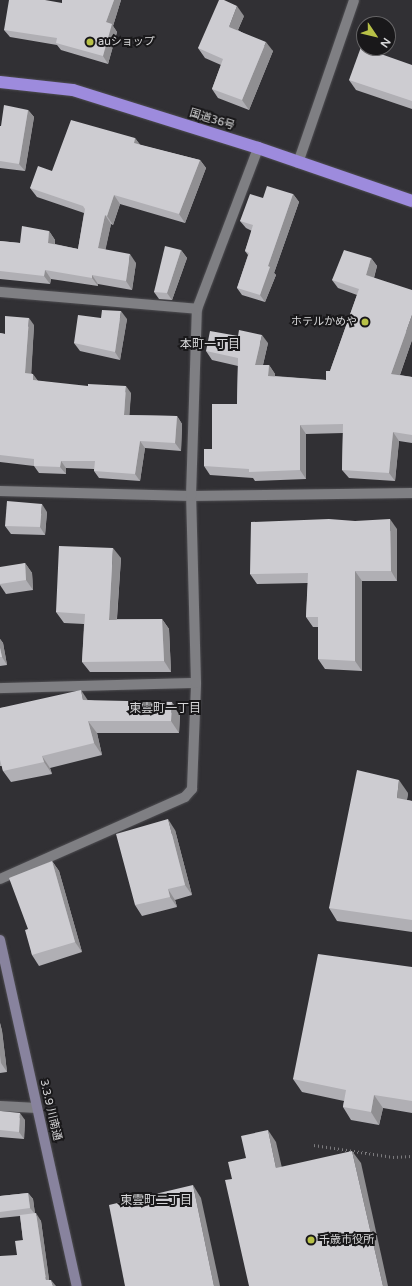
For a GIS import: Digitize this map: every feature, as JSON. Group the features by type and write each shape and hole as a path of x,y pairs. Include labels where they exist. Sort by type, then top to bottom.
{"highway":[{"name":"国道36号","path":"0,82 74,90 258,148 412,201"}],"street":[{"path":"298,163 354,0"},
{"path":"0,880 185,797 192,789 196,683 191,496 198,309 258,148"},
{"path":"0,292 198,309"},
{"path":"0,491 191,496 412,493"},
{"path":"0,688 196,683"},
{"name":"3.3.9 川南通","path":"0,940 77,1286"},
{"path":"0,1106 37,1108"}],"path":[{"path":"314,1145 393,1157 412,1156"}],"building":[{"path":"9,0 45,0 62,3 62,0 114,0 106,22 112,24 103,56 56,43 57,38 4,30"},
{"path":"219,0 224,0 237,6 229,27 266,42 242,100 212,89 223,59 198,48"},
{"path":"358,56 386,56 412,65 412,101 349,80"},
{"path":"4,105 28,110 19,164 0,161 0,126"},
{"path":"71,120 135,138 134,143 200,160 179,214 114,195 107,216 105,215 98,248 130,254 126,281 92,275 92,278 45,270 44,276 0,271 0,241 20,243 22,226 49,231 48,243 78,249 85,209 83,206 30,188 38,166 52,171"},
{"path":"267,186 293,194 268,266 270,267 260,295 237,288 249,253 245,251 253,225 240,221 250,194 263,198"},
{"path":"165,246 181,250 167,293 154,292"},
{"path":"344,250 371,258 366,275 412,290 412,315 391,374 412,377 412,435 393,432 389,473 342,470 343,424 300,425 300,470 249,472 249,469 204,466 204,449 212,449 212,404 237,404 238,358 206,351 210,331 238,336 239,330 262,335 255,365 269,365 268,376 326,380 326,371 330,371 359,289 332,280"},
{"path":"102,310 121,311 115,352 74,343 78,315 101,318"},
{"path":"5,316 29,318 25,373 33,374 33,380 88,386 88,384 126,386 124,415 177,416 175,443 140,441 135,474 94,471 95,461 61,461 60,467 34,466 34,459 0,455 0,333 5,334"},
{"path":"7,501 42,504 40,527 5,526"},
{"path":"329,519 355,521 390,519 391,571 355,571 355,661 318,659 318,617 306,617 308,573 250,574 251,522"},
{"path":"59,546 113,548 109,620 162,619 164,661 82,662 85,614 56,612"},
{"path":"25,563 26,580 0,584 0,567"},
{"path":"81,690 83,700 172,702 171,721 88,721 94,743 42,756 44,762 3,771 0,760 0,708"},
{"path":"357,770 399,780 397,798 412,801 412,920 329,908"},
{"path":"168,819 185,885 168,889 170,897 135,905 116,834"},
{"path":"52,861 75,942 32,955 25,930 28,929 9,878"},
{"path":"318,954 412,967 412,1101 374,1095 371,1112 343,1107 346,1090 293,1079"},
{"path":"0,1111 20,1113 19,1132 0,1130"},
{"name":"千歳市役所","path":"268,1130 276,1168 352,1151 383,1286 249,1286 225,1180 232,1179 228,1162 246,1158 241,1136"},
{"path":"193,1185 214,1286 125,1286 109,1205"},
{"path":"28,1193 30,1208 0,1212 0,1196"},
{"path":"36,1213 46,1280 51,1280 53,1286 0,1286 0,1256 17,1255 15,1241 23,1240 20,1215"}],"place":[{"name":"auショップ","path":"90,42"},
{"name":"ホテルかめや","path":"365,322"},
{"name":"千歳市役所","path":"311,1240"}],"district":[{"name":"本町一丁目","path":"210,345"},
{"name":"東雲町一丁目","path":"165,709"},
{"name":"東雲町二丁目","path":"156,1201"}]}
